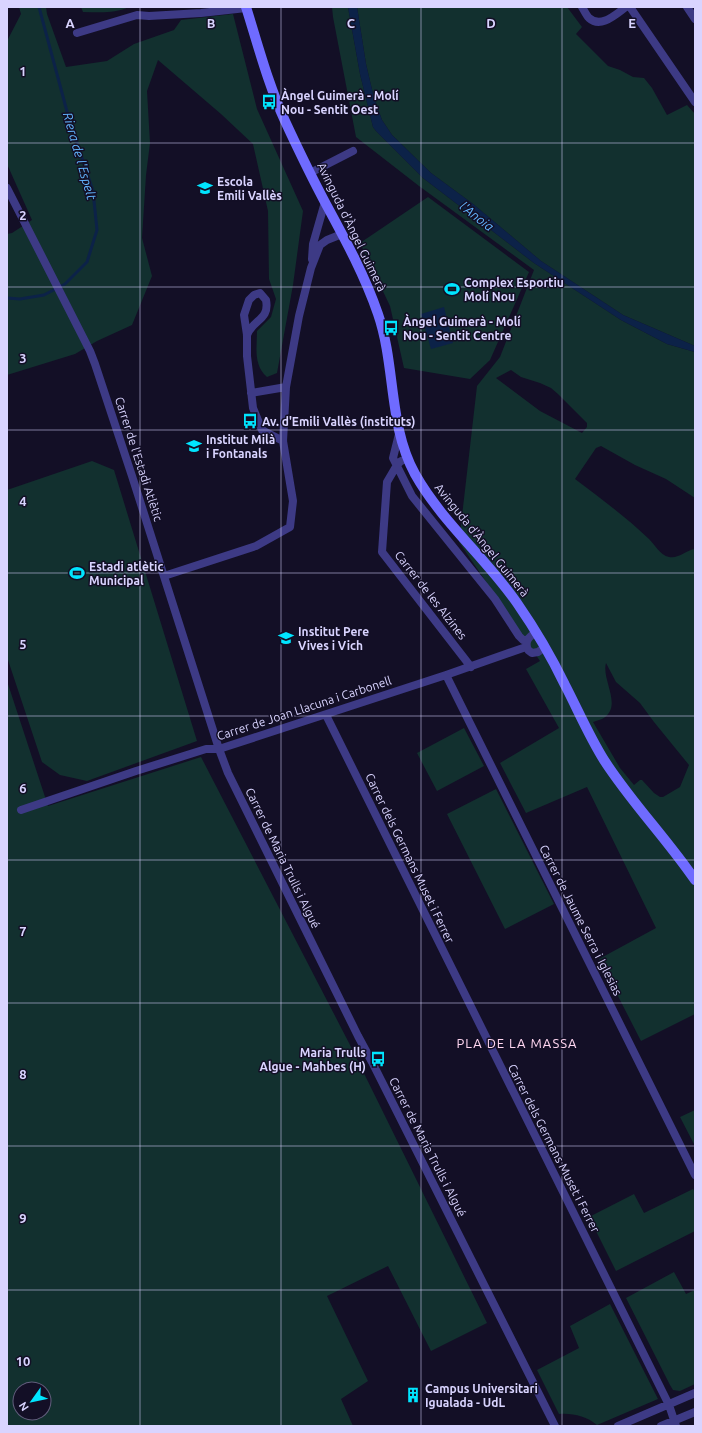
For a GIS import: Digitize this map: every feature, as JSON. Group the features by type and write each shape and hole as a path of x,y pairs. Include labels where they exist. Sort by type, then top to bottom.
{"street":[{"path":"77,33 138,11 149,16 201,13 246,7"},
{"name":"Avinguda d'Àngel Guimerà","path":"246,7 276,100 310,173 368,286 383,328 399,434 408,459 425,490 443,515 516,601 545,647 588,732 603,758 695,880"},
{"path":"582,7 590,18 597,22 608,20 626,7"},
{"path":"630,7 695,102"},
{"path":"687,7 695,19"},
{"path":"310,173 354,151"},
{"name":"Carrer de l'Estadi Atlètic","path":"7,188 90,351 219,750"},
{"path":"311,268 313,244 325,202"},
{"path":"164,576 256,546 290,526 293,501 284,441 286,387 298,316 311,268 320,245 327,240 342,234"},
{"path":"247,335 249,330 266,313 266,300 260,293 251,297 245,312 247,335 246,356 253,408 262,430 284,441"},
{"path":"251,393 286,387"},
{"path":"399,434 393,458 412,496 495,599 519,636 526,643"},
{"path":"397,465 401,461 408,459"},
{"name":"Carrer de les Alzines","path":"397,465 387,482 382,552 472,667"},
{"name":"Carrer de Joan Llacuna i Carbonell","path":"21,810 206,749 219,750 472,667 526,643 536,632"},
{"name":"Carrer de Joan Llacuna i Carbonell","path":"526,643 528,650 532,653 538,652 545,647"},
{"name":"Carrer de Jaume Serra i Iglesias","path":"446,675 695,1175"},
{"name":"Carrer dels Germans Muset i Ferrer","path":"326,715 668,1405 675,1423"},
{"name":"Carrer de Maria Trulls i Algué","path":"219,750 228,773 347,1015 554,1426"},
{"path":"618,1426 695,1393"},
{"path":"660,1426 675,1423 695,1412"}],"green space":[{"path":"19,7 46,7 47,14 66,67 107,61 134,44 174,30 181,20 233,14 257,109 303,211 293,285 277,373 267,377 260,367 256,349 257,331 271,317 276,299 269,279 268,211 253,144 221,114 158,60 147,91 150,143 146,175 142,238 152,276 132,325 97,341 75,354 7,375 7,234 12,233 32,220 7,164 7,41 21,14"},
{"path":"81,7 129,7 112,12 83,12"},
{"path":"332,7 348,7 360,74 373,127 423,178 534,263 621,320 667,344 695,352 695,498 666,479 635,465 601,446 596,448 575,479 631,523 649,539 660,552 666,556 676,557 695,549 695,1014 641,1041 599,959 656,928 587,787 526,813 500,763 559,728 526,669 540,661 459,542 477,386 500,357 534,270 419,186 356,137","holes":["511,370 521,377 551,388 587,423 587,427 582,433 540,411 496,378","606,663 616,682 640,703 689,765 680,787 663,797 660,797 654,793 642,780 634,785 620,768 593,722 602,719 608,714 611,708 612,700 606,677"]},
{"path":"357,7 567,7 582,27 576,34 608,66 633,77 644,78 652,88 667,115 687,105 695,114 695,346 623,315 541,261 473,204 431,173 392,135 382,120 374,98 366,64"},
{"name":"Complex Esportiu Molí Nou","path":"428,197 529,272 490,360 470,379 404,368 390,306 360,243"},
{"name":"Estadi atlètic Municipal","path":"92,461 114,470 197,741 87,781 60,775 42,762 7,657 7,490"},
{"path":"7,681 48,806 201,757 349,1043 487,1323 431,1351 388,1266 327,1296 368,1381 341,1399 353,1426 7,1426"},
{"path":"464,728 484,766 437,791 417,753"},
{"path":"496,789 554,904 505,929 447,814"},
{"path":"695,1110 695,1146 680,1117"},
{"path":"693,1189 695,1192 695,1231 616,1271 589,1217 634,1194 644,1213"},
{"path":"674,1272 686,1294 695,1290 695,1384 680,1391 673,1390 670,1385 626,1298"},
{"path":"610,1304 658,1399 597,1425 588,1419 579,1416 559,1414 537,1370 579,1348 570,1326"}],"water":[{"name":"l'Anoia","path":"348,7 357,7 366,64 374,98 382,120 392,135 431,173 473,204 541,261 623,315 695,346 695,352 667,344 621,320 534,263 423,178 373,127 360,74"},
{"path":"444,307 453,343 431,349 421,314"}],"waterway":[{"name":"Riera de l'Espelt","path":"7,298 20,299 44,295 65,284 87,262 97,230 93,191 69,119 39,7"}],"place":[{"name":"Àngel Guimerà - Molí Nou - Sentit Oest","path":"269,102"},
{"name":"Escola Emili Vallès","path":"205,188"},
{"name":"Complex Esportiu Molí Nou","path":"452,289"},
{"name":"Àngel Guimerà - Molí Nou - Sentit Centre","path":"391,328"},
{"name":"Av. d'Emili Vallès (instituts)","path":"250,421"},
{"name":"Institut Milà i Fontanals","path":"194,446"},
{"name":"Estadi atlètic Municipal","path":"77,573"},
{"name":"Institut Pere Vives i Vich","path":"286,638"},
{"name":"Maria Trulls Algue - Mahbes (H)","path":"378,1059"},
{"name":"Campus Universitari Igualada - UdL","path":"413,1395"}],"district":[{"name":"PLA DE LA MASSA","path":"517,1043"}]}
